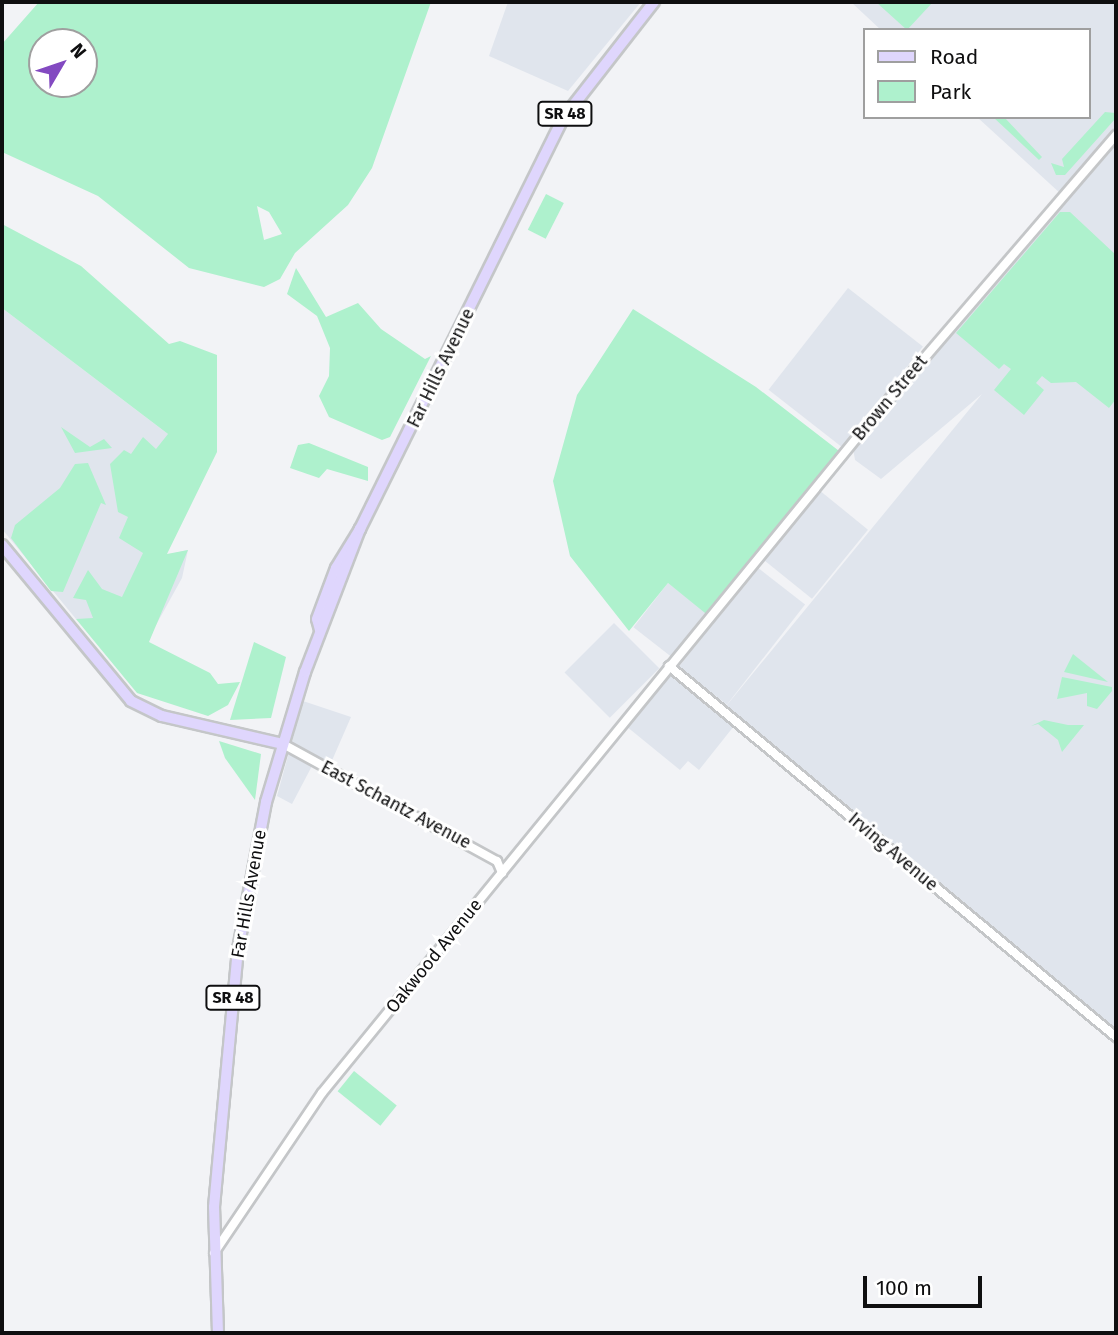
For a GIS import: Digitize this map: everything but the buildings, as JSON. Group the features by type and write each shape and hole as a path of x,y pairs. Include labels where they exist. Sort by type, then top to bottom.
{"main road":[{"name":"Far Hills Avenue","path":"218,1333 213,1256 238,949 283,744 320,630 360,529 572,101 654,2"},
{"path":"2,545 126,698 162,716 283,744"}],"street":[{"name":"Brown Street","path":"670,666 1010,253 1116,135"},
{"name":"Oakwood Avenue","path":"213,1256 315,1102 670,666"},
{"name":"Irving Avenue","path":"670,666 1116,1037"},
{"name":"East Schantz Avenue","path":"283,744 497,861 502,873"}],"shaded area":[{"path":"508,2 641,2 568,91 489,56"},
{"path":"851,2 1116,2 1116,1037 722,711 982,394 881,479 855,460 853,448 1061,194 979,119 1090,119 1090,28 879,28"},
{"path":"848,288 923,346 843,448 769,390"},
{"path":"2,308 168,434 166,555 188,550 182,578 156,625 76,619 2,529"},
{"path":"819,490 868,530 812,599 763,559"},
{"path":"757,567 805,605 727,705 679,667"},
{"path":"668,583 706,613 671,657 634,627"},
{"path":"614,623 659,668 610,718 565,672"},
{"path":"668,674 734,726 699,770 688,761 680,770 626,726"},
{"path":"303,701 351,717 327,772 313,764 292,804 277,796"}],"green space":[{"path":"39,2 431,2 372,168 348,205 295,253 280,279 264,287 189,268 98,196 2,152 2,44","holes":["257,206 269,212 282,234 264,240"]},
{"path":"876,2 933,2 909,28 905,28"},
{"path":"1116,100 1116,118 1065,175 1056,175 1051,163 1064,167 1062,159 1105,112 1115,113"},
{"path":"995,119 1006,119 1042,157 1039,160"},
{"path":"546,194 564,203 546,239 528,230"},
{"path":"1060,212 1070,212 1116,255 1116,399 1109,408 1076,382 1051,383 1042,376 1036,383 1044,390 1024,415 994,390 1011,369 1004,364 999,369 956,333"},
{"path":"2,224 81,266 169,344 180,341 217,355 217,452 167,554 188,550 149,642 210,673 218,684 240,682 228,705 208,716 137,693 76,619 93,618 86,600 73,598 88,570 102,589 122,597 143,553 119,538 128,517 118,512 110,464 124,450 131,454 143,437 156,449 168,434 2,308"},
{"path":"296,268 326,317 358,303 381,329 425,359 431,356 390,437 382,440 329,417 319,396 329,376 330,348 317,316 287,294"},
{"path":"633,309 756,387 843,454 710,617 668,583 629,631 570,556 553,481 577,395"},
{"path":"61,427 90,447 104,439 112,448 75,453"},
{"path":"309,443 368,467 368,481 327,469 319,478 290,468 298,445"},
{"path":"88,463 106,505 101,503 63,592 51,591 11,538 15,525 60,488 75,464"},
{"path":"254,642 286,657 271,718 230,720"},
{"path":"1073,654 1108,682 1064,672"},
{"path":"1062,677 1112,687 1112,691 1097,709 1087,706 1087,693 1057,699"},
{"path":"1044,720 1084,725 1062,752 1058,740 1038,724 1031,726"},
{"path":"219,741 261,754 255,800 225,758"},
{"path":"354,1071 397,1106 380,1126 338,1091"}]}
